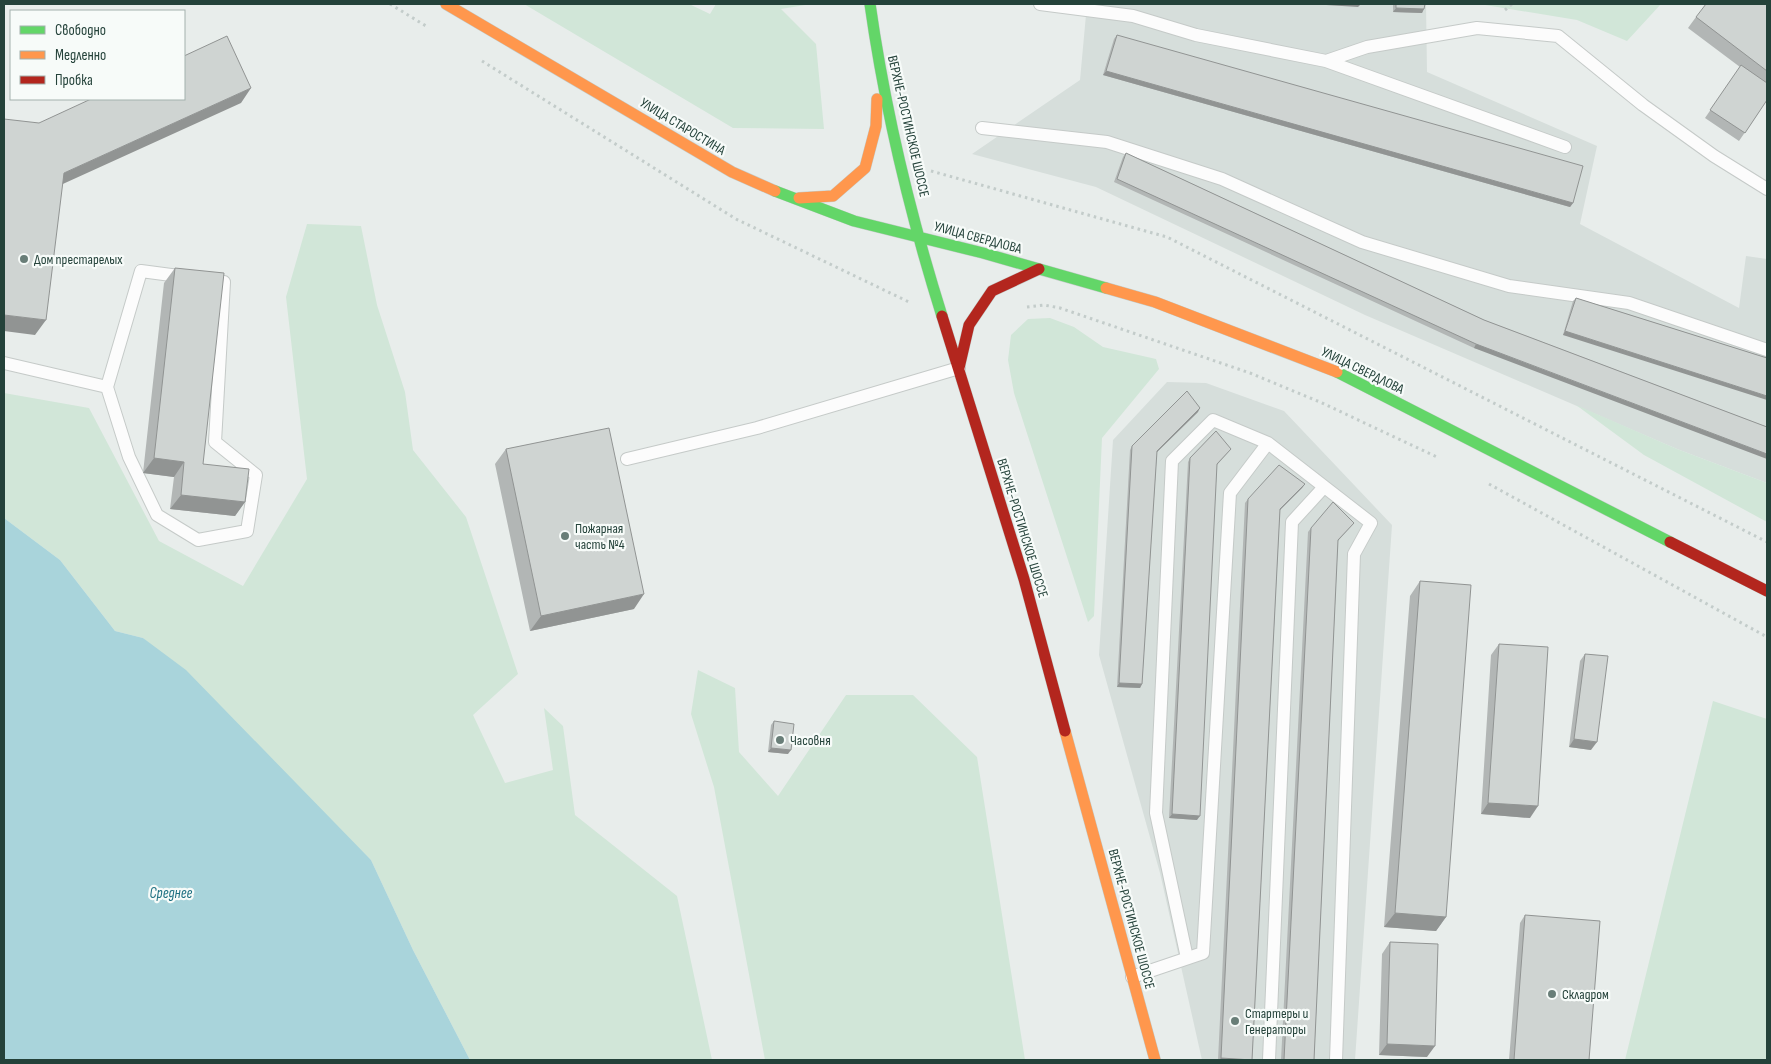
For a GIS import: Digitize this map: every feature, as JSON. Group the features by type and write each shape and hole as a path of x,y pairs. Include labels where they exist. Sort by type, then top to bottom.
{"main road":[{"name":"УЛИЦА СТАРОСТИНА","path":"446,4 732,172 790,198 854,221 921,238"},
{"name":"ВЕРХНЕ-РОСТИНСКОЕ ШОССЕ","path":"870,4 879,66 899,163 939,306 1024,579 1155,1060"},
{"path":"790,198 833,196 865,168 876,126 879,66"},
{"name":"УЛИЦА СВЕРДЛОВА","path":"921,238 1155,302 1332,369 1767,591"},
{"path":"959,368 969,325 992,291 1039,269"}],"lane":[{"path":"1040,4 1133,16 1196,35 1326,61 1565,147"},
{"path":"1326,61 1367,47 1477,28 1558,36 1643,105 1714,156 1767,189"},
{"path":"982,128 1106,142 1222,179 1362,242 1509,286 1629,303 1767,350"},
{"path":"141,271 224,282 216,442 256,475 247,532 198,540 157,515 129,458 106,387 141,271"},
{"path":"4,363 106,387"},
{"path":"627,459 758,428 959,368"},
{"path":"1187,958 1156,813 1172,461 1213,420 1268,443 1371,523 1354,554 1336,1060"},
{"path":"1132,976 1203,953 1230,493 1268,443"},
{"path":"1269,1060 1292,522 1324,487"}],"path":[{"path":"390,4 432,30"},
{"path":"475,56 736,219 907,301 939,306"},
{"path":"899,163 1167,237 1767,542"},
{"path":"1021,308 1044,305 1060,308 1250,373 1320,402 1441,459"},
{"path":"1484,481 1767,637"}],"shaded area":[{"path":"1087,4 1426,4 1427,72 1597,146 1580,224 1739,308 1746,256 1767,259 1767,483 1677,449 1365,315 1096,187 972,154 1080,80"},
{"path":"1167,382 1206,383 1284,411 1392,525 1355,1060 1202,1060 1160,873 1099,655 1113,440"}],"green space":[{"path":"524,4 689,4 710,14 716,4 811,4 781,9 816,44 824,129 733,128"},
{"path":"1479,4 1661,4 1627,41 1577,20"},
{"path":"307,224 361,226 377,305 405,392 413,450 466,517 518,674 473,715 505,783 553,770 544,708 563,726 575,815 677,896 712,1060 470,1060 413,950 371,860 143,638 115,631 60,560 4,518 4,393 89,408 159,541 243,586 307,479 286,297"},
{"path":"1050,318 1074,327 1103,347 1156,359 1159,369 1102,438 1094,616 1088,622 1014,393 1008,360 1011,335 1028,319"},
{"path":"1576,405 1677,449 1767,483 1767,522 1644,455"},
{"path":"698,670 735,688 739,752 778,796 846,695 913,695 977,757 1025,1060 765,1060 714,787 691,714"},
{"path":"1713,701 1767,719 1767,1060 1625,1060"}],"water":[{"name":"Среднее","path":"4,518 60,560 115,631 143,638 186,670 371,860 413,950 470,1060 4,1060"}],"building":[{"path":"1396,4 1425,4 1424,9 1396,8"},
{"path":"1706,4 1767,4 1767,71 1696,17"},
{"path":"1117,35 1583,166 1573,203 1106,71"},
{"name":"Дом престарелых","path":"227,36 251,88 64,173 46,320 4,315 4,119 39,123 89,100 185,100 185,56"},
{"path":"1741,65 1767,83 1767,100 1745,133 1710,110"},
{"path":"1126,153 1484,320 1767,427 1767,454 1476,344 1117,179"},
{"path":"175,268 224,273 203,464 249,469 245,502 181,495 184,462 154,458"},
{"path":"1576,298 1767,358 1767,396 1565,331"},
{"path":"1187,391 1200,408 1157,451 1142,684 1119,683 1132,446"},
{"name":"Пожарная часть №4","path":"609,428 644,594 541,616 506,449"},
{"path":"1216,431 1231,449 1217,464 1200,816 1172,814 1190,458"},
{"path":"1279,465 1305,484 1280,509 1252,1060 1221,1058 1248,499"},
{"path":"1333,502 1354,523 1338,540 1314,1060 1284,1060 1311,528"},
{"path":"1420,581 1471,585 1446,917 1395,913"},
{"path":"1499,644 1548,647 1538,806 1488,803"},
{"path":"1585,654 1608,656 1597,742 1574,739"},
{"name":"Часовня","path":"774,721 794,724 791,750 771,748"},
{"name":"Складром","path":"1525,915 1600,921 1589,1060 1514,1060"},
{"path":"1390,942 1438,944 1435,1046 1387,1044"}],"traffic: fast":[{"path":"870,4 883,83 900,162 919,239 942,316"},
{"path":"775,191 854,221 983,253 1106,288"},
{"path":"1337,372 1670,542"}],"traffic: slow":[{"path":"446,4 732,172 775,191"},
{"path":"799,198 833,196 865,168 876,126 877,99"},
{"path":"1106,288 1155,302 1337,372"},
{"path":"1065,731 1155,1060"}],"traffic: jam":[{"path":"959,368 969,325 992,291 1039,269"},
{"path":"942,316 1024,579 1065,731"},
{"path":"1670,542 1767,591"}],"place":[{"name":"Дом престарелых","path":"24,259"},
{"name":"Пожарная часть №4","path":"565,536"},
{"name":"Часовня","path":"780,740"},
{"name":"Складром","path":"1552,994"},
{"name":"Стартеры и Генераторы","path":"1235,1021"}]}
